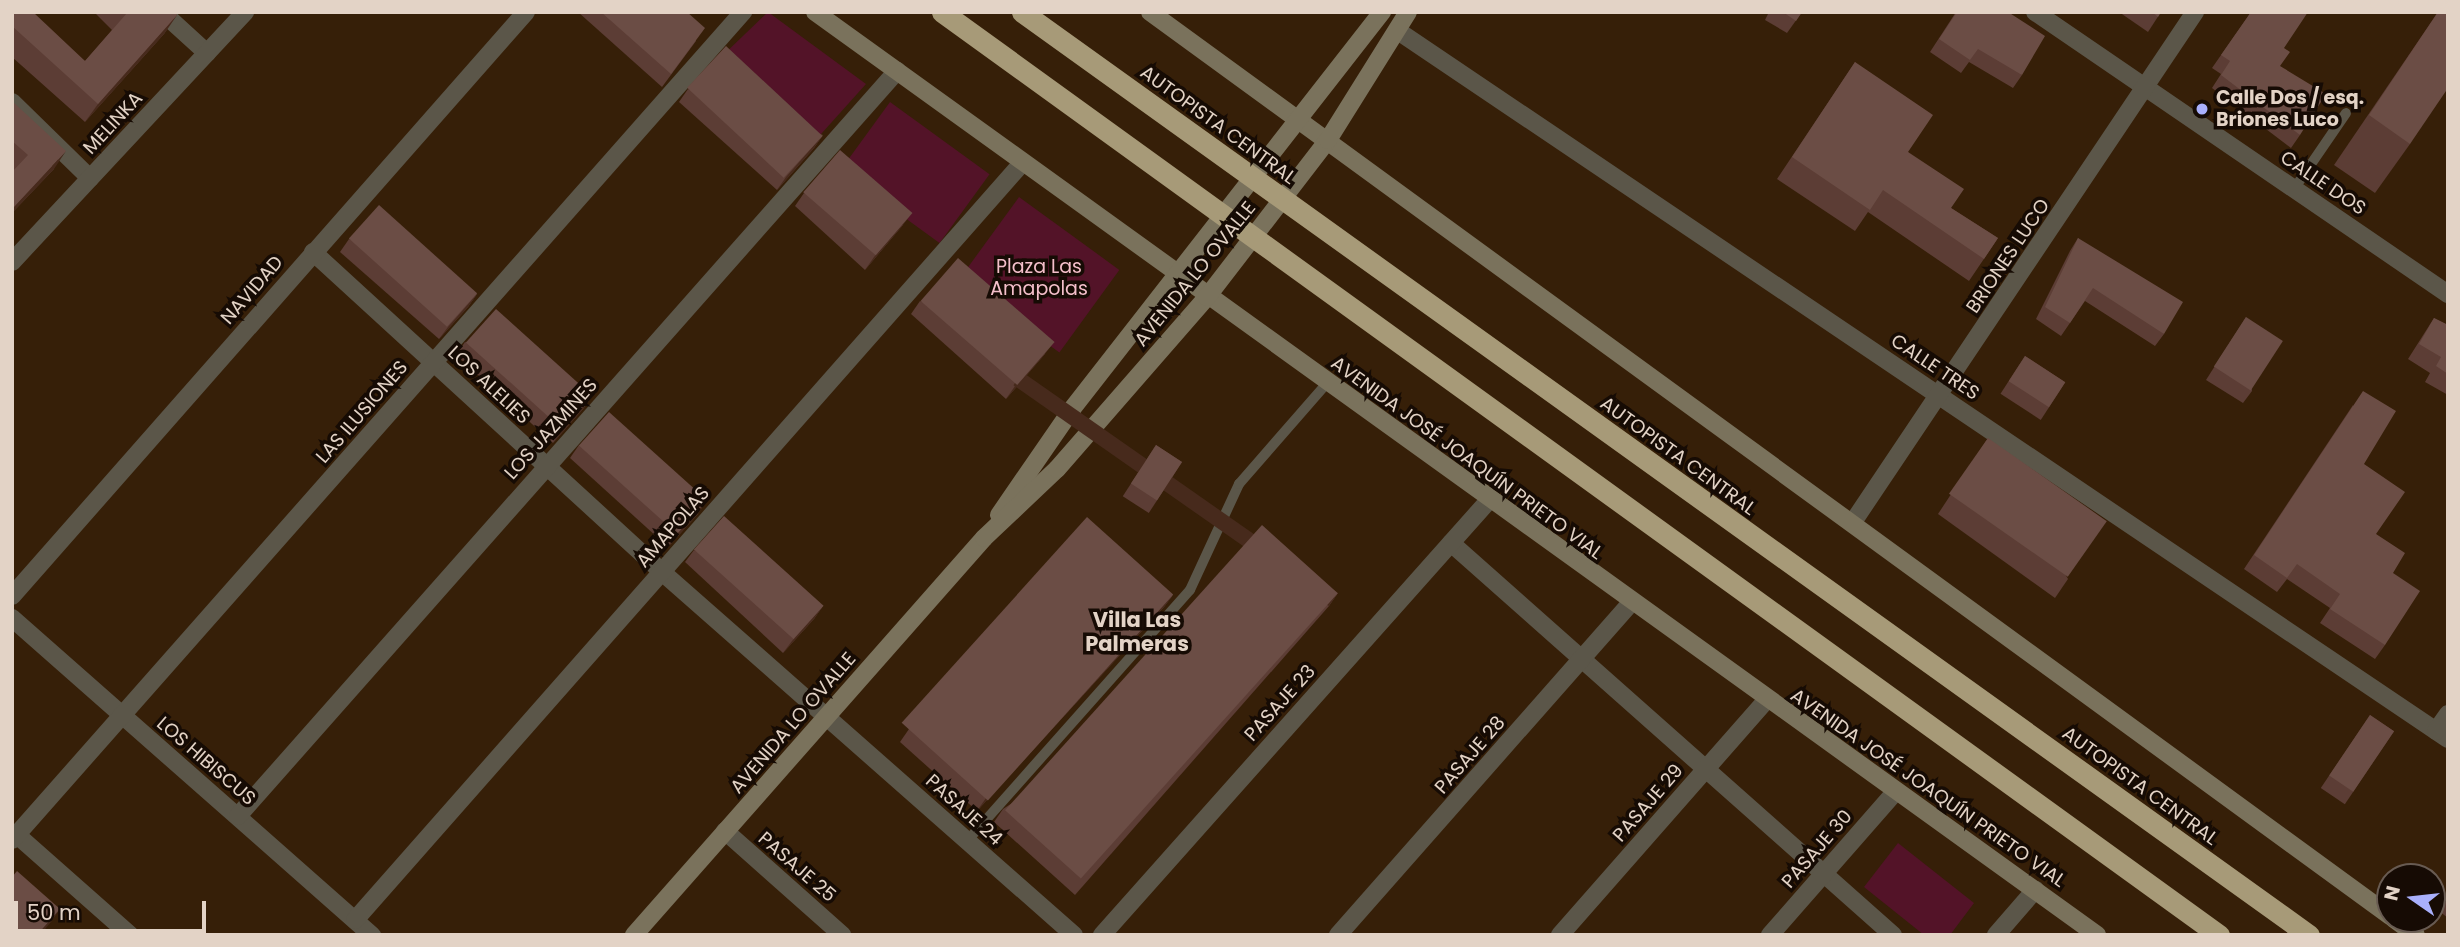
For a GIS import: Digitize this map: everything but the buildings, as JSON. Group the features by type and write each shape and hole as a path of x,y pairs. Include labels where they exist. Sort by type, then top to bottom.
{"highway":[{"path":"942,12 2219,935"},
{"name":"AUTOPISTA CENTRAL","path":"1022,12 2309,935"}],"main road":[{"name":"AVENIDA JOSÉ JOAQUÍN PRIETO VIAL","path":"815,12 1180,278 2095,934"},
{"path":"1150,12 2376,905"},
{"name":"AVENIDA LO OVALLE","path":"984,538 1072,409 1180,278 1382,12"},
{"name":"AVENIDA LO OVALLE","path":"634,935 984,538 1057,469 1207,297 1328,140 1408,12"}],"street":[{"path":"162,12 207,53"},
{"name":"MELINKA","path":"12,262 245,12"},
{"name":"NAVIDAD","path":"12,596 526,12"},
{"name":"LAS ILUSIONES","path":"15,838 743,12"},
{"name":"CALLE DOS","path":"2035,12 2448,294"},
{"name":"BRIONES LUCO","path":"1853,522 2147,89 2195,12"},
{"name":"CALLE TRES","path":"1398,31 2442,735"},
{"name":"LOS JAZMINES","path":"238,816 897,71"},
{"path":"12,102 90,178"},
{"name":"AMAPOLAS","path":"355,920 1023,162"},
{"name":"LOS ALELIES","path":"313,252 662,572 827,716"},
{"name":"PASAJE 23","path":"1102,935 1490,499"},
{"path":"1451,543 1893,935"},
{"name":"PASAJE 28","path":"1338,935 1632,603"},
{"name":"LOS HIBISCUS","path":"12,618 372,935"},
{"name":"PASAJE 29","path":"1560,935 1767,699"},
{"path":"2442,735 2448,713"},
{"name":"PASAJE 24","path":"827,716 1074,935"},
{"name":"PASAJE 30","path":"1770,935 1896,791"},
{"name":"PASAJE 25","path":"725,831 842,935"},
{"path":"15,838 130,935"},
{"path":"1996,935 2035,890"}],"lane":[{"path":"2294,189 2346,113"},
{"path":"968,840 1190,590 1239,484 1327,383"}],"green space":[{"path":"768,12 866,84 813,143 718,60"},
{"name":"Plaza Las Amapolas","path":"890,102 990,174 940,243 840,171"},
{"name":"Plaza Las Amapolas","path":"1019,197 1119,270 1059,352 959,280"},
{"path":"1898,843 1974,903 1950,935 1924,935 1864,887"}],"place":[{"name":"Calle Dos / esq. Briones Luco","path":"2202,109"}],"district":[{"name":"Villa Las Palmeras","path":"1137,632"}]}
